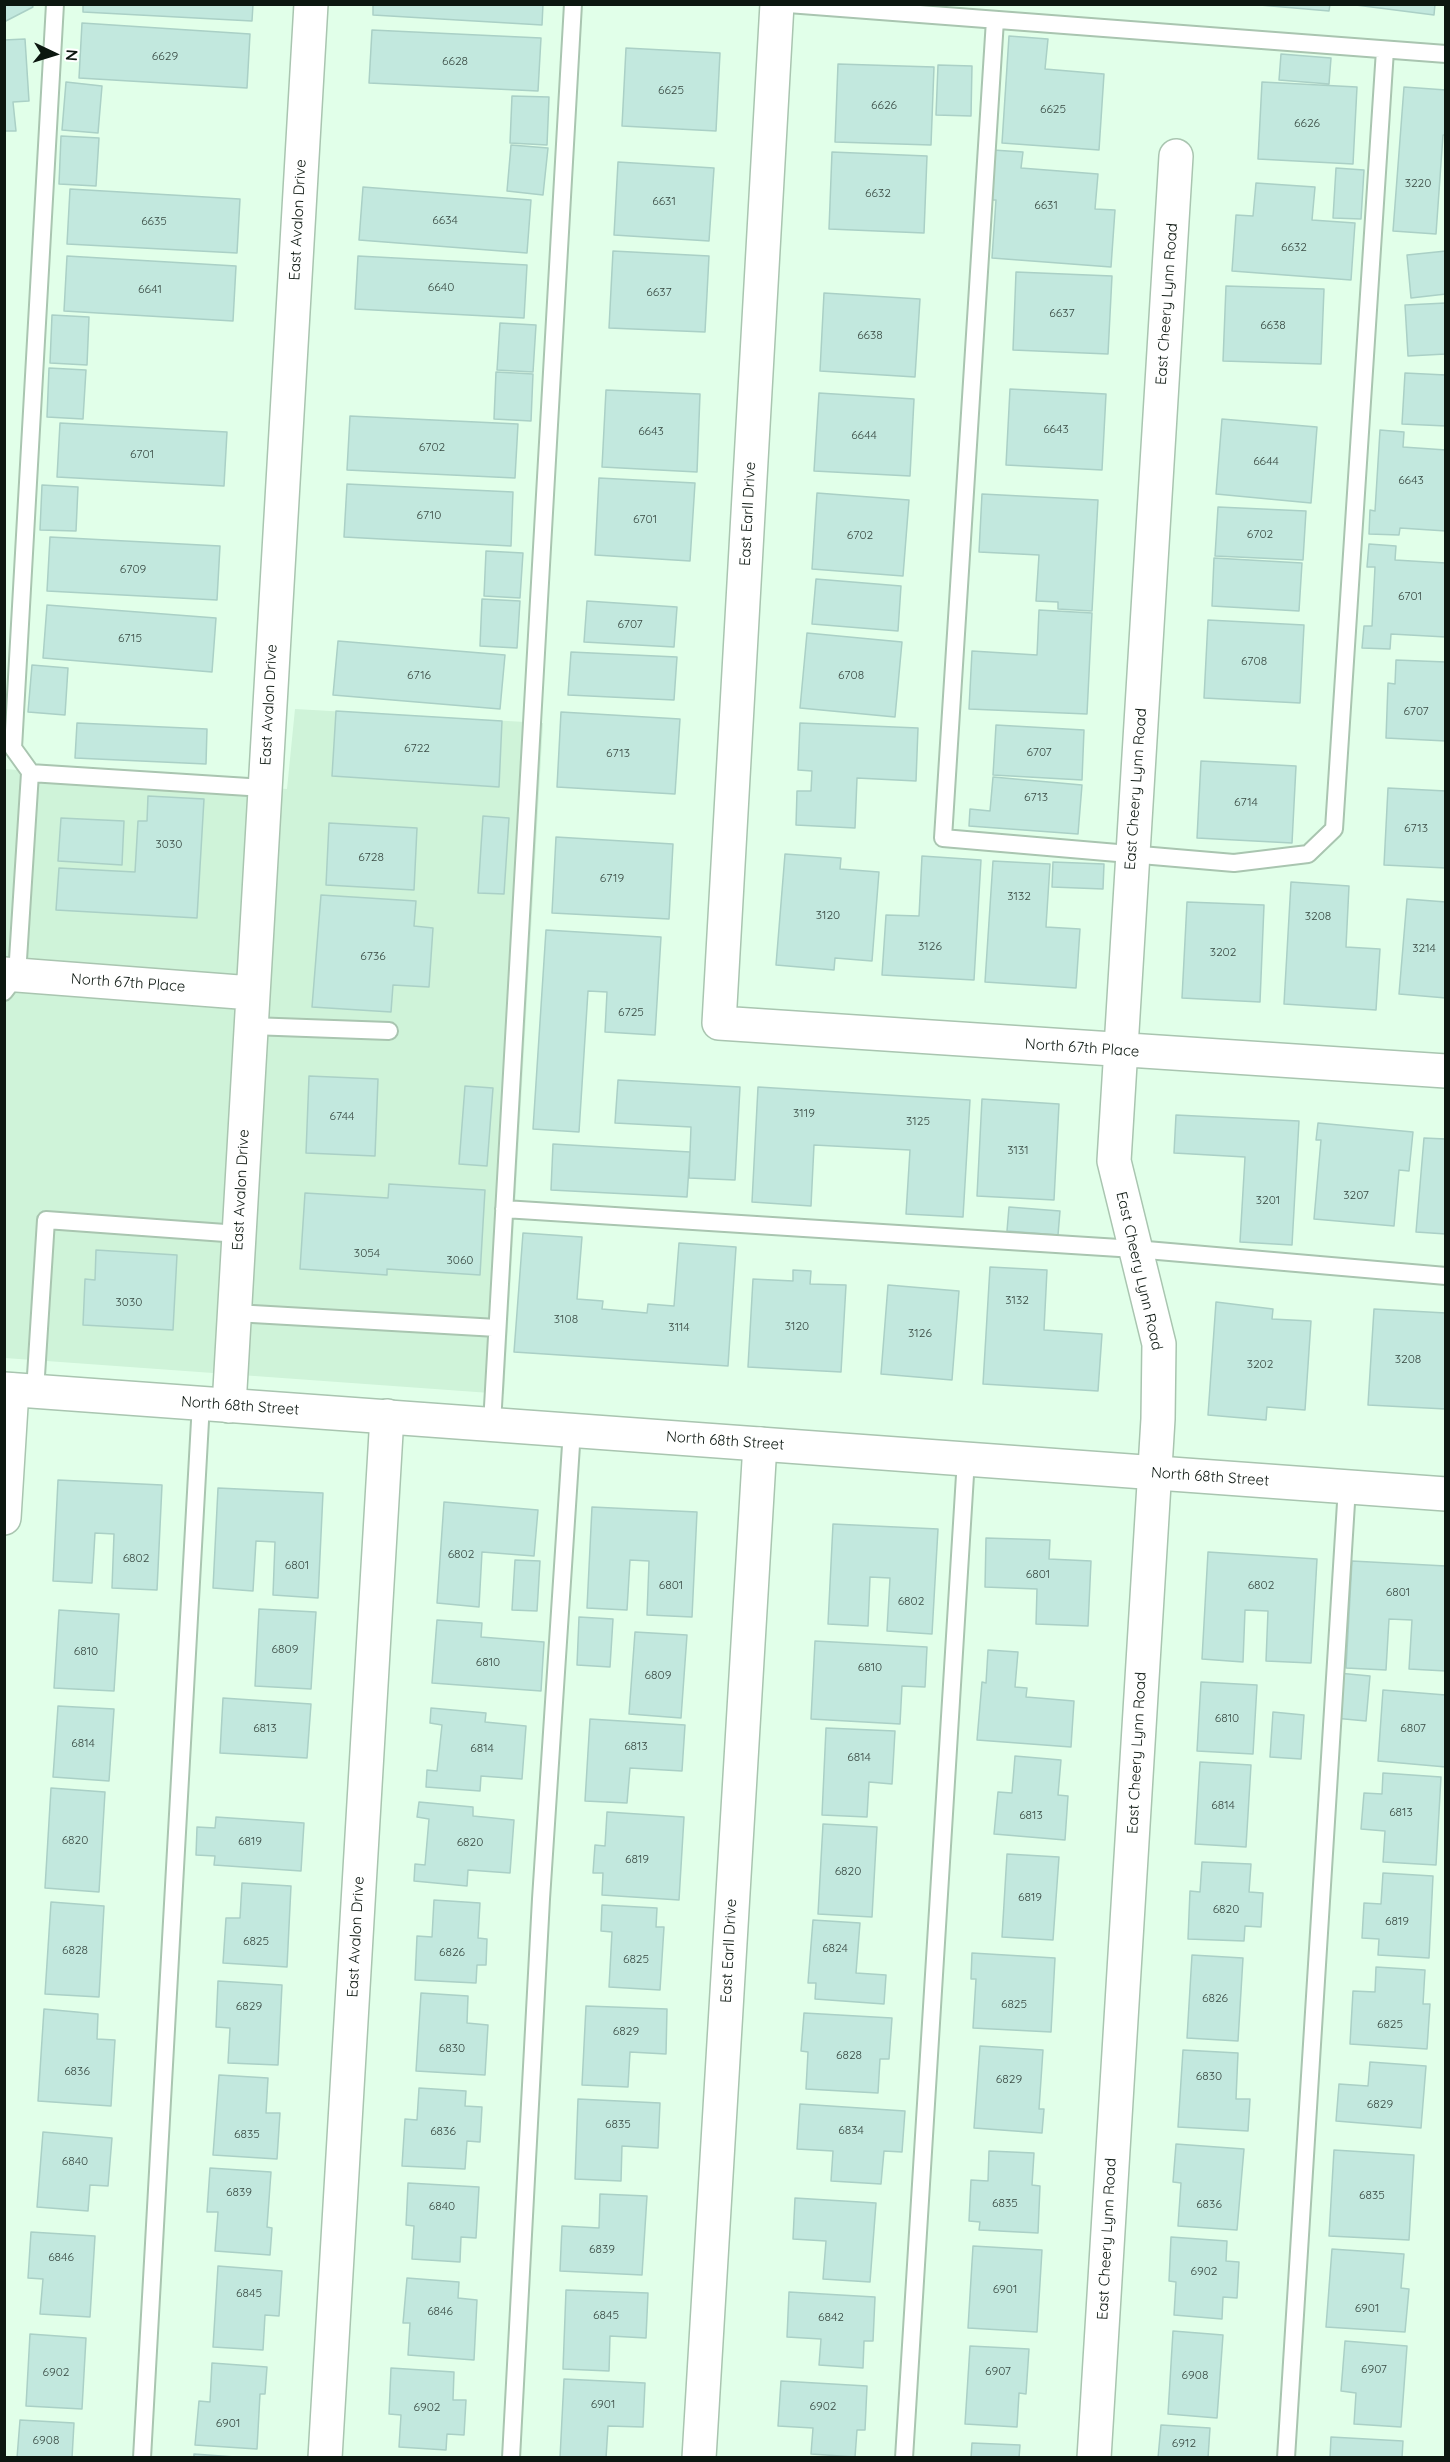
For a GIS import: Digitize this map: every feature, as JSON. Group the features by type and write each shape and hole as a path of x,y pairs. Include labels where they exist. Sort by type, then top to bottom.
{"street":[{"name":"East Avalon Drive","path":"215,1404 235,1313 310,4"},
{"name":"East Earll Drive","path":"719,1023 777,4"},
{"name":"East Cheery Lynn Road","path":"1094,2457 1158,1419 1159,1344 1113,1161 1176,156"},
{"name":"North 67th Place","path":"9,980 252,993"},
{"name":"North 67th Place","path":"719,1023 1446,1071"},
{"name":"North 68th Street","path":"17,1390 1446,1494"},
{"path":"4,1518 17,1390"},
{"name":"East Avalon Drive","path":"325,2457 387,1416"},
{"name":"East Earll Drive","path":"699,2457 760,1444"}],"lane":[{"path":"9,980 31,773 13,748 55,4"},
{"path":"492,1424 573,4"},
{"path":"788,4 1446,54"},
{"path":"995,20 944,838 1234,863 1308,854 1334,829 1385,50"},
{"path":"31,773 264,788"},
{"path":"251,1026 389,1031"},
{"path":"504,1209 1135,1249 1446,1276"},
{"path":"17,1390 46,1220 239,1234"},
{"path":"235,1313 497,1328"},
{"path":"142,2457 215,1404"},
{"path":"511,2457 540,1911 572,1430"},
{"path":"904,2457 966,1459"},
{"path":"1286,2457 1347,1487"}],"shaded area":[{"path":"295,709 543,723 504,1394 5,1358 4,769 287,789"}],"building":[{"path":"4,4 31,4 33,7 4,22"},
{"path":"83,4 253,4 252,21 83,12"},
{"path":"373,4 543,4 542,25 373,15"},
{"path":"1248,4 1330,4 1329,11"},
{"path":"1348,4 1435,4 1434,15"},
{"path":"82,23 250,34 247,88 79,78"},
{"path":"372,30 541,38 538,91 369,83"},
{"path":"1009,36 1048,39 1045,69 1104,74 1099,150 1002,143"},
{"path":"25,39 29,101 13,102 16,131 4,131 4,40"},
{"path":"626,48 720,53 716,131 622,126"},
{"path":"1281,54 1331,58 1329,84 1279,80"},
{"path":"838,64 934,67 931,145 835,142"},
{"path":"938,65 972,66 971,116 936,115"},
{"path":"66,82 102,86 98,133 62,130"},
{"path":"1262,82 1357,87 1353,164 1258,159"},
{"path":"1404,87 1446,90 1446,135 1443,135 1436,234 1393,231"},
{"path":"512,96 549,97 547,145 510,143"},
{"path":"61,136 99,138 96,186 59,184"},
{"path":"511,145 548,148 543,195 507,191"},
{"path":"993,150 1023,152 1021,168 1098,174 1095,209 1115,210 1111,267 992,258 996,200 989,200"},
{"path":"832,152 927,156 924,233 829,229"},
{"path":"618,162 714,168 709,241 614,235"},
{"path":"1336,168 1364,170 1361,219 1333,218"},
{"path":"1256,183 1315,187 1312,220 1355,223 1351,280 1232,271 1236,215 1253,216"},
{"path":"363,187 531,200 527,253 359,240"},
{"path":"70,189 240,199 237,253 67,244"},
{"path":"613,251 709,256 705,332 609,328"},
{"path":"1446,251 1446,294 1411,298 1407,255"},
{"path":"67,256 236,266 233,321 64,311"},
{"path":"358,256 527,265 524,318 355,309"},
{"path":"1016,272 1112,276 1108,354 1013,350"},
{"path":"1226,286 1324,289 1321,364 1223,361"},
{"path":"824,293 920,299 915,377 820,371"},
{"path":"1446,303 1446,354 1408,356 1405,305"},
{"path":"52,315 89,317 87,365 50,363"},
{"path":"500,323 536,325 533,372 497,370"},
{"path":"49,368 86,370 83,419 47,417"},
{"path":"496,372 533,374 531,421 494,419"},
{"path":"1405,373 1446,375 1446,426 1402,424"},
{"path":"1010,389 1106,394 1102,470 1006,465"},
{"path":"606,390 700,394 697,472 602,467"},
{"path":"819,393 914,399 910,476 814,471"},
{"path":"350,416 518,424 515,478 347,470"},
{"path":"1222,419 1317,427 1311,503 1216,494"},
{"path":"60,423 227,432 224,486 57,477"},
{"path":"1380,430 1404,432 1403,447 1446,450 1446,531 1400,528 1399,535 1369,534 1370,510 1375,511"},
{"path":"599,478 695,483 690,561 595,555"},
{"path":"347,484 513,492 511,546 344,537"},
{"path":"42,485 78,487 76,531 40,530"},
{"path":"817,493 909,500 903,576 812,569"},
{"path":"982,494 1098,500 1092,611 1058,609 1058,602 1036,601 1039,555 979,552"},
{"path":"1218,507 1306,511 1303,560 1215,556"},
{"path":"50,537 220,546 217,600 47,591"},
{"path":"1369,544 1396,546 1395,560 1446,563 1446,637 1391,634 1390,649 1362,648 1364,626 1372,626 1375,567 1367,567"},
{"path":"486,551 523,553 520,598 484,596"},
{"path":"1214,558 1302,563 1299,611 1212,606"},
{"path":"816,579 901,586 898,631 812,624"},
{"path":"482,599 520,601 517,648 480,646"},
{"path":"587,601 677,607 674,647 584,642"},
{"path":"47,605 216,618 212,672 43,658"},
{"path":"1039,610 1092,613 1087,714 969,709 972,651 1037,655"},
{"path":"1208,620 1304,625 1300,703 1204,698"},
{"path":"807,633 902,642 895,717 800,708"},
{"path":"338,641 505,655 500,709 333,695"},
{"path":"571,652 677,657 674,700 568,695"},
{"path":"1396,660 1446,662 1446,741 1386,738 1388,683 1395,684"},
{"path":"32,665 68,668 65,715 28,712"},
{"path":"336,711 502,721 499,787 332,776"},
{"path":"561,712 680,719 675,794 557,787"},
{"path":"77,723 207,729 206,764 75,758"},
{"path":"800,723 918,728 916,781 857,778 855,828 796,825 797,791 811,791 812,771 798,770"},
{"path":"996,725 1084,730 1082,780 993,775"},
{"path":"1201,761 1296,766 1292,843 1197,838"},
{"path":"993,777 1082,785 1078,834 969,826 970,809 990,811"},
{"path":"1388,788 1446,791 1446,868 1384,865"},
{"path":"148,796 204,799 197,918 56,910 59,868 135,872 138,821 147,821"},
{"path":"483,816 509,818 504,894 478,893"},
{"path":"61,818 124,821 122,865 58,861"},
{"path":"329,823 417,828 414,890 326,885"},
{"path":"556,837 673,844 669,919 552,913"},
{"path":"785,854 841,858 840,869 879,872 872,961 835,958 834,970 776,965"},
{"path":"922,856 981,860 974,980 882,975 886,915 919,916"},
{"path":"993,861 1050,864 1046,927 1080,929 1076,988 985,982"},
{"path":"1053,862 1104,864 1103,889 1052,887"},
{"path":"1291,882 1349,886 1346,947 1380,949 1376,1010 1284,1004"},
{"path":"321,895 416,901 414,926 433,928 429,987 393,985 391,1012 312,1007"},
{"path":"1407,899 1446,902 1446,998 1399,994"},
{"path":"1187,902 1264,905 1260,1002 1182,998"},
{"path":"546,930 661,937 655,1035 605,1032 607,992 588,991 579,1132 533,1129"},
{"path":"309,1076 378,1079 375,1156 306,1153"},
{"path":"618,1080 740,1087 735,1180 689,1178 691,1127 615,1123"},
{"path":"465,1086 493,1088 487,1166 459,1164"},
{"path":"758,1087 970,1100 963,1217 906,1214 910,1150 814,1145 811,1206 752,1202"},
{"path":"982,1099 1059,1104 1054,1200 977,1196"},
{"path":"1176,1115 1299,1121 1292,1245 1240,1242 1245,1157 1174,1153"},
{"path":"1318,1123 1413,1132 1409,1171 1399,1170 1394,1226 1314,1219 1321,1140 1316,1140"},
{"path":"1424,1138 1446,1139 1446,1234 1416,1232"},
{"path":"553,1144 690,1152 687,1197 551,1190"},
{"path":"389,1184 485,1190 480,1275 387,1269 387,1275 300,1269 305,1193 388,1198"},
{"path":"1009,1207 1060,1211 1058,1235 1007,1231"},
{"path":"523,1233 582,1237 577,1299 603,1301 602,1309 647,1313 648,1304 674,1306 679,1243 736,1247 728,1366 514,1352"},
{"path":"96,1250 177,1255 173,1330 83,1325 85,1279 95,1280"},
{"path":"990,1267 1047,1270 1044,1330 1102,1334 1098,1391 983,1384"},
{"path":"793,1270 811,1271 810,1284 846,1285 841,1372 748,1367 753,1279 793,1281"},
{"path":"888,1285 959,1291 952,1380 881,1374"},
{"path":"1216,1302 1273,1309 1272,1319 1311,1321 1305,1410 1267,1407 1266,1420 1208,1415"},
{"path":"1374,1309 1446,1313 1446,1409 1368,1405"},
{"path":"58,1480 162,1485 157,1590 112,1588 114,1534 95,1533 92,1583 53,1581"},
{"path":"218,1488 323,1493 318,1598 273,1595 275,1542 256,1541 253,1591 213,1588"},
{"path":"444,1502 538,1510 534,1556 482,1552 479,1607 437,1603"},
{"path":"592,1507 697,1512 692,1617 647,1615 649,1561 630,1560 627,1610 587,1608"},
{"path":"833,1524 938,1529 932,1634 887,1631 890,1578 870,1577 868,1626 828,1624"},
{"path":"986,1538 1050,1540 1049,1559 1091,1561 1088,1626 1036,1624 1037,1589 985,1587"},
{"path":"1208,1552 1317,1559 1311,1663 1266,1661 1268,1611 1245,1610 1243,1662 1202,1659"},
{"path":"515,1560 540,1561 537,1611 512,1610"},
{"path":"1352,1561 1446,1566 1446,1671 1409,1669 1412,1620 1389,1619 1386,1670 1346,1668"},
{"path":"259,1609 316,1612 311,1689 255,1686"},
{"path":"59,1610 119,1614 114,1691 54,1688"},
{"path":"579,1617 613,1619 610,1667 577,1665"},
{"path":"437,1620 482,1623 481,1637 544,1642 541,1691 432,1683"},
{"path":"635,1632 687,1635 681,1718 629,1714"},
{"path":"815,1641 927,1647 925,1687 902,1686 900,1724 811,1719"},
{"path":"988,1650 1018,1652 1015,1687 1027,1688 1026,1697 1074,1701 1071,1747 977,1740 982,1682 986,1683"},
{"path":"1338,1673 1370,1676 1366,1721 1334,1718"},
{"path":"1201,1682 1257,1685 1253,1754 1197,1751"},
{"path":"1383,1690 1446,1695 1446,1767 1378,1761"},
{"path":"223,1698 311,1704 307,1758 220,1753"},
{"path":"58,1706 114,1709 109,1781 53,1777"},
{"path":"431,1708 486,1713 485,1722 526,1726 522,1779 481,1776 480,1791 426,1787 427,1770 437,1771 442,1725 430,1723"},
{"path":"1273,1712 1304,1715 1301,1759 1270,1757"},
{"path":"590,1719 685,1725 682,1771 630,1768 627,1803 585,1801"},
{"path":"826,1728 895,1731 892,1784 869,1782 867,1817 822,1815"},
{"path":"1015,1756 1061,1760 1058,1795 1068,1796 1065,1840 994,1834 998,1792 1012,1793"},
{"path":"1200,1762 1251,1765 1246,1847 1195,1844"},
{"path":"1383,1773 1441,1777 1436,1865 1383,1862 1385,1831 1361,1829 1364,1793 1382,1794"},
{"path":"51,1788 105,1792 99,1892 45,1888"},
{"path":"419,1802 473,1807 473,1816 514,1820 510,1873 468,1870 467,1886 414,1881 415,1864 425,1865 429,1819 417,1817"},
{"path":"607,1812 684,1817 679,1900 602,1895 603,1873 593,1873 595,1845 605,1846"},
{"path":"216,1817 304,1823 301,1871 214,1865 215,1856 196,1855 197,1827 215,1828"},
{"path":"823,1824 877,1827 872,1917 818,1914"},
{"path":"1007,1854 1059,1857 1053,1940 1002,1937"},
{"path":"1202,1862 1251,1864 1249,1892 1263,1893 1261,1927 1245,1926 1244,1941 1188,1939 1190,1891 1200,1892"},
{"path":"1383,1873 1433,1876 1429,1958 1378,1955 1379,1939 1362,1938 1364,1903 1381,1904"},
{"path":"242,1883 291,1886 287,1967 223,1963 226,1918 240,1918"},
{"path":"434,1900 480,1903 478,1938 487,1939 486,1965 477,1965 476,1983 415,1980 417,1936 432,1937"},
{"path":"51,1902 104,1906 99,1997 45,1994"},
{"path":"602,1905 657,1908 656,1927 664,1927 660,1990 609,1987 612,1932 601,1931"},
{"path":"813,1920 860,1923 856,1973 886,1975 884,2004 815,1999 816,1983 808,1983"},
{"path":"972,1953 1055,1958 1051,2032 973,2028 976,1979 971,1979"},
{"path":"1192,1955 1243,1958 1238,2041 1187,2038"},
{"path":"1376,1967 1425,1970 1423,2004 1430,2004 1427,2049 1350,2044 1353,1991 1375,1992"},
{"path":"218,1981 282,1985 278,2065 228,2063 230,2028 216,2027"},
{"path":"421,1993 468,1996 467,2023 488,2025 485,2075 416,2071"},
{"path":"586,2006 667,2009 666,2054 630,2052 628,2087 582,2085"},
{"path":"44,2009 98,2014 97,2039 115,2040 111,2106 38,2101"},
{"path":"804,2013 892,2018 889,2059 880,2059 878,2093 806,2089 808,2052 801,2051"},
{"path":"980,2046 1043,2050 1039,2109 1044,2109 1042,2133 974,2128"},
{"path":"1183,2050 1238,2053 1236,2099 1250,2099 1248,2131 1178,2127"},
{"path":"1370,2062 1426,2066 1421,2128 1336,2121 1339,2084 1368,2086"},
{"path":"219,2075 268,2078 266,2113 280,2113 277,2159 213,2155"},
{"path":"419,2088 466,2091 465,2106 482,2107 480,2142 467,2141 465,2169 402,2166 405,2119 417,2120"},
{"path":"578,2099 660,2103 658,2148 622,2146 621,2181 575,2179"},
{"path":"800,2104 905,2111 902,2152 884,2151 881,2184 831,2181 833,2151 797,2149"},
{"path":"43,2132 112,2138 108,2186 90,2185 88,2211 37,2207"},
{"path":"1176,2144 1244,2149 1237,2230 1178,2226 1181,2183 1173,2182"},
{"path":"1334,2150 1414,2155 1409,2240 1329,2236"},
{"path":"989,2151 1034,2153 1032,2185 1040,2186 1038,2233 979,2230 980,2222 969,2221 971,2180 988,2181"},
{"path":"210,2168 271,2172 267,2227 272,2228 270,2255 215,2251 218,2212 207,2212"},
{"path":"408,2183 479,2187 476,2238 461,2237 460,2262 412,2259 414,2226 406,2225"},
{"path":"600,2194 647,2196 642,2275 560,2271 562,2226 599,2228"},
{"path":"795,2198 876,2203 870,2282 823,2279 826,2241 793,2239"},
{"path":"31,2232 95,2236 90,2317 40,2314 43,2279 28,2278"},
{"path":"1171,2237 1227,2241 1226,2261 1239,2262 1237,2298 1223,2297 1222,2319 1174,2315 1176,2282 1169,2281"},
{"path":"973,2246 1042,2250 1037,2332 968,2328"},
{"path":"1332,2249 1404,2254 1401,2288 1409,2289 1405,2332 1326,2327"},
{"path":"218,2266 282,2271 279,2316 265,2315 263,2350 213,2347"},
{"path":"407,2278 459,2282 458,2298 477,2300 474,2360 408,2355 410,2323 403,2323"},
{"path":"566,2290 648,2293 646,2338 610,2336 609,2371 563,2369"},
{"path":"789,2292 875,2297 873,2341 864,2341 863,2368 819,2365 821,2339 787,2337"},
{"path":"1173,2331 1223,2335 1217,2418 1168,2414"},
{"path":"30,2334 86,2338 82,2409 26,2406"},
{"path":"1345,2341 1407,2346 1401,2427 1354,2424 1356,2393 1341,2391"},
{"path":"970,2346 1029,2349 1026,2394 1019,2393 1017,2427 965,2424"},
{"path":"212,2363 267,2367 265,2394 260,2394 257,2449 195,2445 199,2401 210,2402"},
{"path":"391,2368 454,2372 453,2400 466,2400 464,2435 447,2434 446,2450 399,2447 401,2415 389,2414"},
{"path":"564,2379 645,2383 643,2427 608,2426 606,2458 560,2458"},
{"path":"781,2381 867,2386 865,2430 857,2430 855,2457 811,2454 813,2428 778,2426"},
{"path":"20,2420 74,2423 72,2458 17,2458"},
{"path":"1161,2425 1210,2428 1208,2458 1158,2458"},
{"path":"1331,2437 1403,2441 1402,2458 1330,2458"},
{"path":"972,2443 1020,2445 1019,2458 971,2458"},
{"path":"194,2454 249,2458 194,2458"}]}
